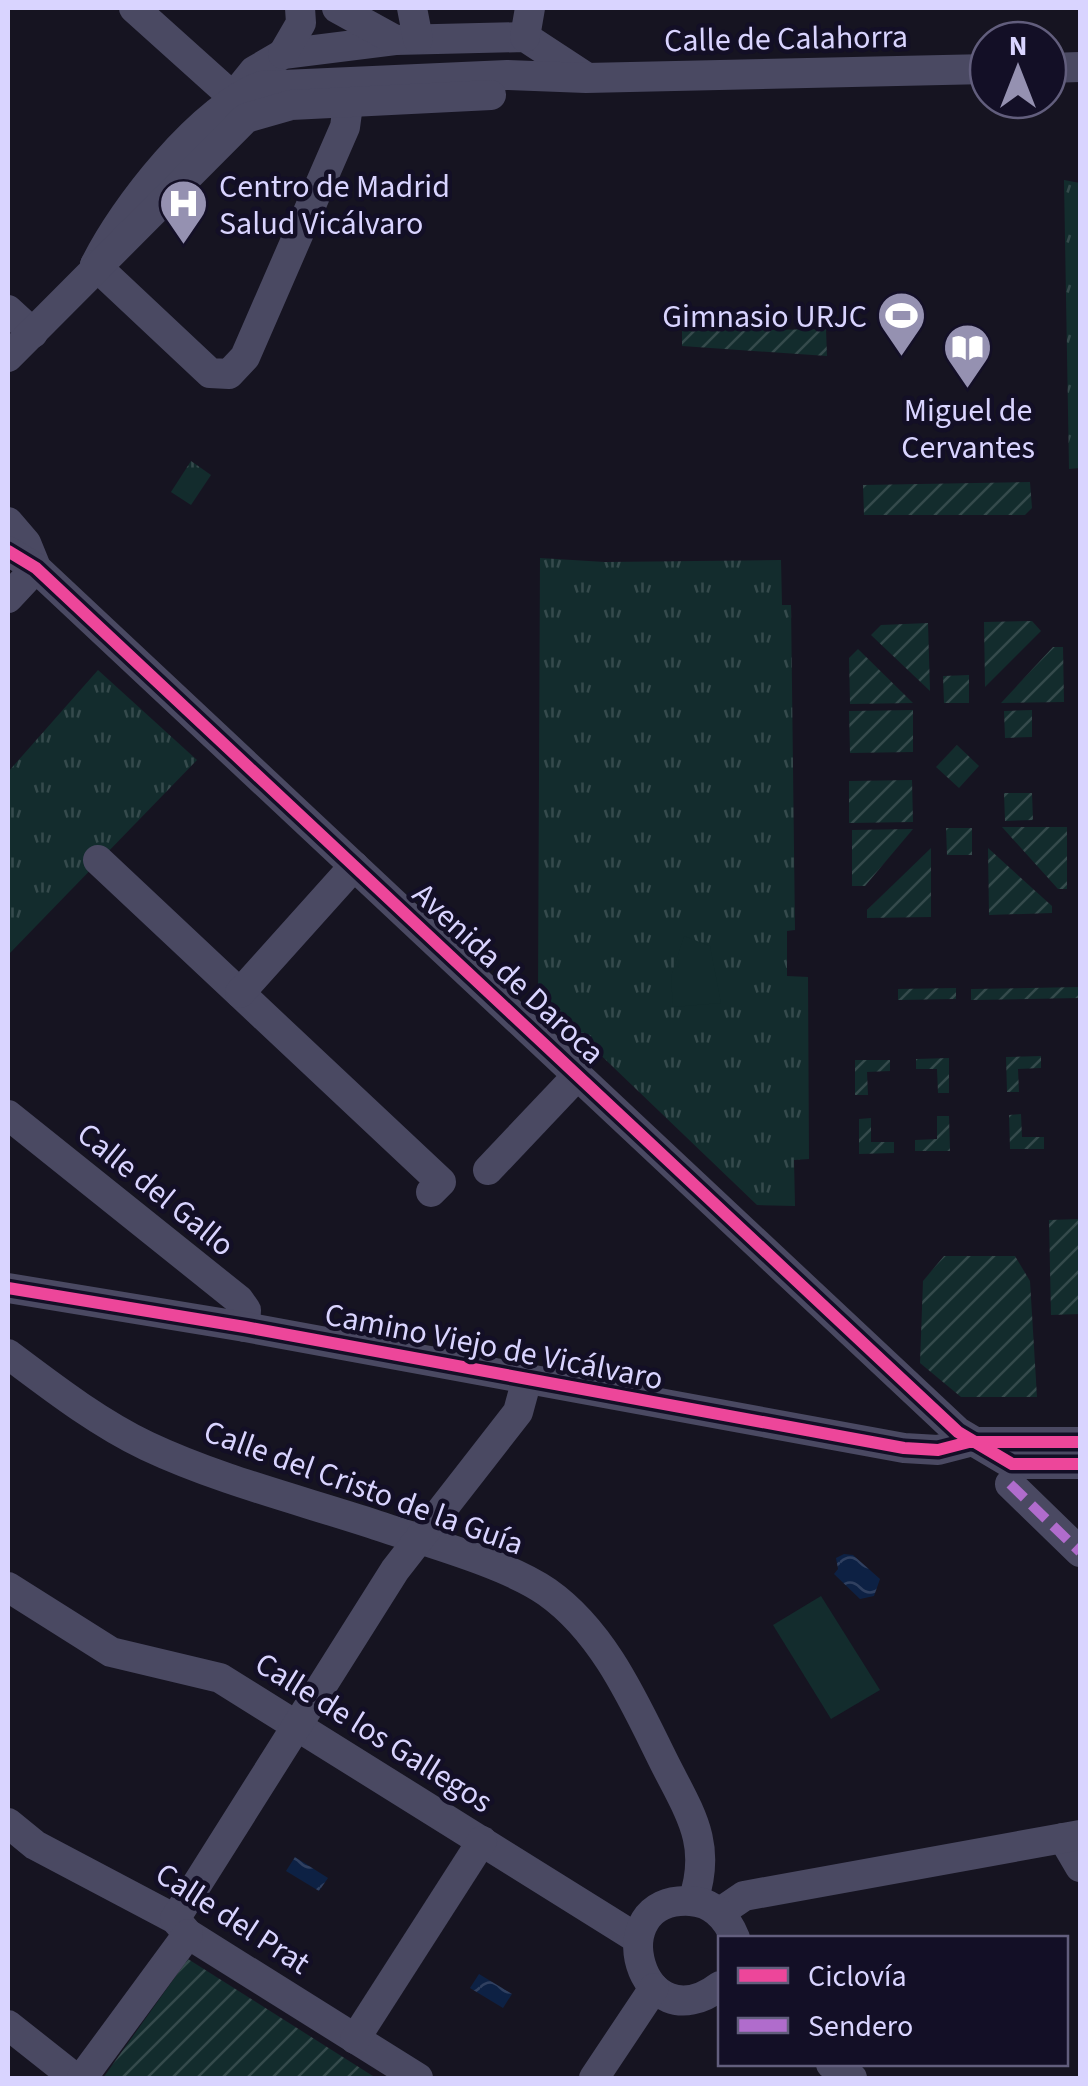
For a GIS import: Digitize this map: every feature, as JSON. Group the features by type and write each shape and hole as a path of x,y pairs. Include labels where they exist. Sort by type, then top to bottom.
{"street":[{"path":"134,8 233,97"},
{"path":"283,54 302,24 300,8"},
{"path":"337,8 407,40"},
{"path":"407,40 412,8"},
{"path":"283,54 527,22 586,78"},
{"name":"Calle de Calahorra","path":"96,265 130,202 254,71 283,54"},
{"name":"Calle de Calahorra","path":"233,97 261,86 296,82 537,74 586,78 968,69"},
{"name":"Calle de Calahorra","path":"8,357 96,265 129,240 246,118 292,105 348,105 546,91 586,78"},
{"path":"96,265 210,373 229,374 245,357 345,127 348,105"},
{"path":"8,310 33,333"},
{"name":"Avenida de Daroca","path":"8,522 26,543 36,568"},
{"name":"Avenida de Daroca","path":"8,551 36,568 970,1442 1012,1464 1080,1464"},
{"path":"8,598 36,568"},
{"path":"98,860 441,1182 431,1192"},
{"path":"240,993 354,866"},
{"path":"488,1170 578,1075"},
{"name":"Calle del Gallo","path":"8,1114 239,1300 246,1310 245,1327"},
{"name":"Camino Viejo de Vicálvaro","path":"8,1288 245,1327 904,1448 938,1450 970,1442 1080,1442"},
{"name":"Calle del Cristo de la Guía","path":"8,1354 64,1396 146,1445 422,1540 546,1591 588,1632 622,1678 703,1848 703,1868 715,1917"},
{"path":"8,2024 78,2078 182,1926 298,1725 395,1570 518,1412 527,1380"},
{"path":"1010,1484 1080,1552"},
{"name":"Calle de los Gallegos","path":"8,1587 111,1652 220,1678 638,1939"},
{"name":"Calle del Prat","path":"8,1823 35,1844 182,1926 418,2078"},
{"path":"718,1988 694,1999 679,1999 654,1988 639,1966 638,1939 652,1914 664,1906 715,1917 744,1896 1072,1837 1080,1867"},
{"path":"355,2039 482,1841"},
{"path":"594,2078 654,1988"}],"green space":[{"path":"1064,180 1080,183 1080,468 1069,469"},
{"path":"826,329 827,356 682,346 682,331"},
{"path":"191,461 211,475 191,505 171,492"},
{"path":"1030,482 1032,508 1025,515 864,515 863,485"},
{"path":"540,558 605,562 781,560 782,605 791,605 795,930 787,931 787,976 808,977 809,1159 794,1160 795,1206 757,1205 538,995"},
{"path":"1032,621 1041,631 985,687 984,622"},
{"path":"928,623 930,691 871,635 881,625"},
{"path":"1053,647 1063,647 1064,702 1001,703"},
{"path":"858,649 913,703 850,704 849,658"},
{"path":"98,670 197,760 8,955 8,772"},
{"path":"969,675 969,703 944,703 943,676"},
{"path":"913,710 913,752 850,753 849,711"},
{"path":"1032,710 1032,737 1005,738 1004,711"},
{"path":"957,745 979,766 959,788 936,767"},
{"path":"912,780 913,822 849,823 849,781"},
{"path":"1004,793 1032,793 1033,820 1005,821"},
{"path":"1002,827 1067,827 1067,889 1058,889"},
{"path":"946,828 972,828 972,855 947,855"},
{"path":"913,829 865,886 852,886 852,830"},
{"path":"931,848 931,917 867,918 867,910"},
{"path":"988,848 1052,906 1052,913 989,915"},
{"path":"684,936 710,946 721,1003 673,1007 671,977"},
{"path":"1080,987 1080,998 971,1000 971,989"},
{"path":"956,988 956,999 898,1000 898,989"},
{"path":"1041,1056 1041,1068 1018,1069 1019,1092 1007,1092 1006,1057"},
{"path":"949,1058 949,1093 938,1093 937,1069 916,1069 916,1059"},
{"path":"855,1060 890,1060 890,1071 867,1072 868,1095 855,1095"},
{"path":"1021,1114 1022,1137 1044,1137 1044,1149 1010,1149 1009,1115"},
{"path":"937,1116 949,1116 950,1151 915,1151 915,1140 937,1139"},
{"path":"871,1118 871,1142 894,1142 894,1153 859,1154 859,1119"},
{"path":"1080,1219 1080,1314 1051,1315 1049,1220"},
{"path":"944,1256 1015,1256 1030,1281 1037,1397 961,1397 920,1363 923,1281"},
{"path":"821,1596 880,1690 831,1719 773,1625"},
{"path":"188,1959 376,2078 103,2078"}],"water":[{"path":"853,1555 880,1579 874,1596 860,1599 834,1574 838,1569 836,1558"},
{"path":"295,1857 328,1878 319,1891 286,1871"},
{"path":"479,1974 512,1994 503,2008 470,1988"}],"marked path":[{"path":"1010,1484 1080,1552"}],"cycle path":[{"path":"8,551 36,568 958,1432 1012,1464 1080,1464"},
{"path":"8,1288 245,1327 904,1448 938,1450 969,1442 1080,1442"}],"place":[{"name":"Centro de Madrid Salud Vicálvaro","path":"184,246"},
{"name":"Gimnasio URJC","path":"902,358"},
{"name":"Miguel de Cervantes","path":"968,390"}]}
